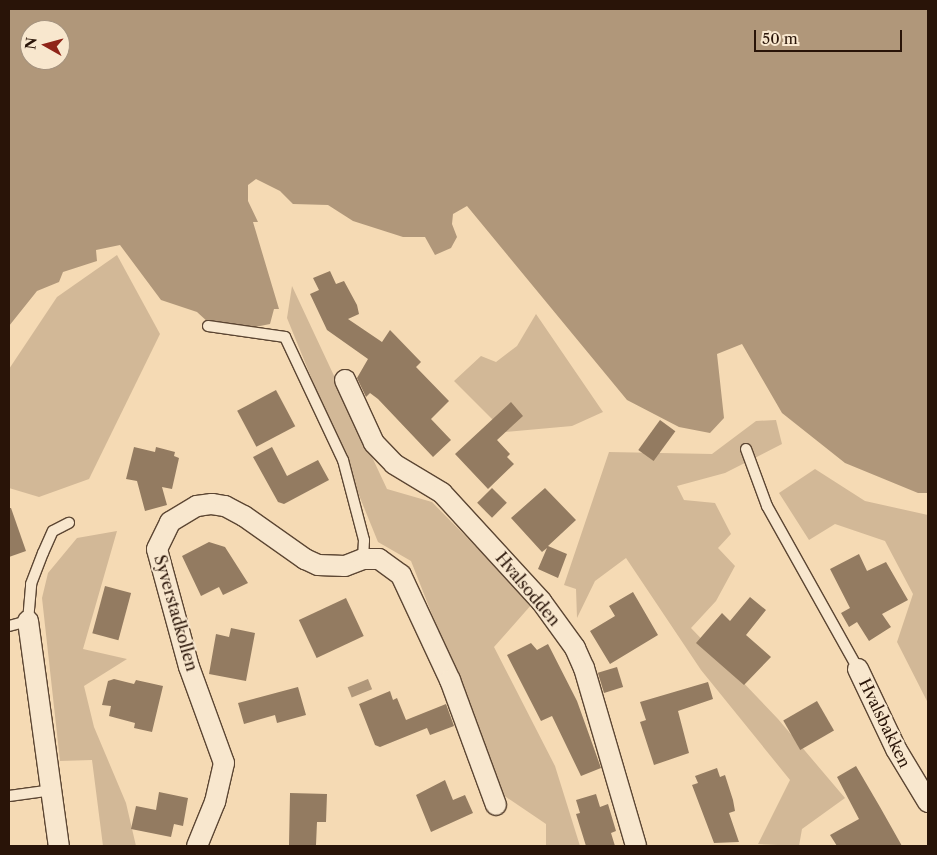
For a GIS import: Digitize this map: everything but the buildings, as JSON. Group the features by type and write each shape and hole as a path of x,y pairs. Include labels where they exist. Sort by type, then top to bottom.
{"street":[{"name":"Hvalsodden","path":"345,380 374,443 394,464 442,493 541,601 575,648 584,668 636,846"},
{"name":"Syverstadkollen","path":"196,846 215,802 224,763 174,616 157,549 162,534 170,522 190,510 212,504 225,506 265,529 304,559 331,566 344,566 363,559 379,558 401,574 450,680 496,805"},
{"path":"18,624 52,790 59,846"},
{"name":"Hvalsbakken","path":"858,669 896,749 928,802"}],"lane":[{"path":"208,326 285,337 343,460 364,540 363,559"},
{"path":"746,449 767,506 858,669"},
{"path":"18,624 42,553 53,531 69,523"},
{"path":"9,796 52,790"}],"shaded area":[{"path":"9,9 928,9 928,493 918,493 845,463 782,413 742,344 717,354 724,418 710,433 679,427 627,400 467,206 453,214 452,224 457,237 451,248 435,255 425,237 403,237 353,221 328,205 293,204 280,191 256,179 248,185 248,201 258,222 253,222 279,309 274,309 270,324 251,328 209,323 197,312 161,300 120,245 96,250 97,261 63,272 59,282 37,291 9,326"},
{"path":"117,255 160,334 89,479 39,497 9,488 9,369 57,297"},
{"path":"292,286 387,489 432,502 532,604 494,647 555,766 580,846 546,846 546,824 503,795 411,561 378,542 287,318"},
{"path":"536,314 603,412 572,426 505,432 454,381 481,356 496,362 517,346"},
{"path":"776,420 782,444 725,473 677,486 684,500 715,503 731,534 718,548 735,566 716,601 691,628 778,719 845,798 802,829 799,846 758,844 790,780 701,670 626,558 595,581 577,618 576,589 564,585 609,452 712,454 756,421"},
{"path":"815,469 865,501 928,515 928,703 897,642 913,594 885,541 835,524 809,540 779,493"},
{"path":"117,531 83,649 127,659 84,686 94,727 126,803 136,846 103,846 92,760 60,761 42,598 48,573 77,538"},
{"path":"368,679 372,689 352,697 348,687"}]}
